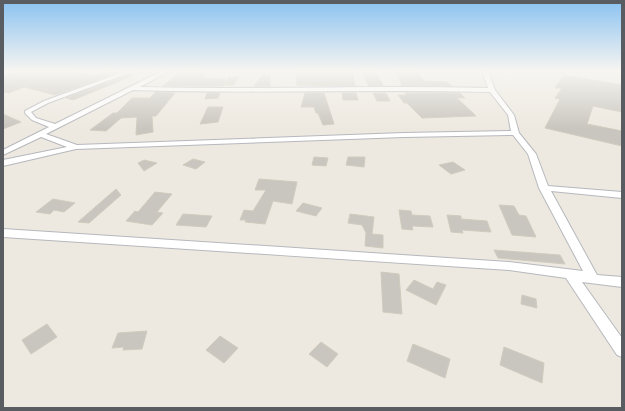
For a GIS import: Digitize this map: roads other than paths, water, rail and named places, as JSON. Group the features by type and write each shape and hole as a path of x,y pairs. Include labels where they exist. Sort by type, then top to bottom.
{"street":[{"path":"54,126 34,119 27,112 46,102 78,90"},
{"path":"3,153 126,90"},
{"path":"492,90 504,103 510,115 515,133 532,154 544,188 592,277"},
{"path":"3,163 76,147 404,135 515,133"},
{"path":"39,134 76,147"},
{"path":"544,188 622,195"},
{"path":"3,233 509,266 592,277"},
{"path":"572,278 592,277"},
{"path":"572,278 622,282"},
{"path":"572,278 622,350"}]}
